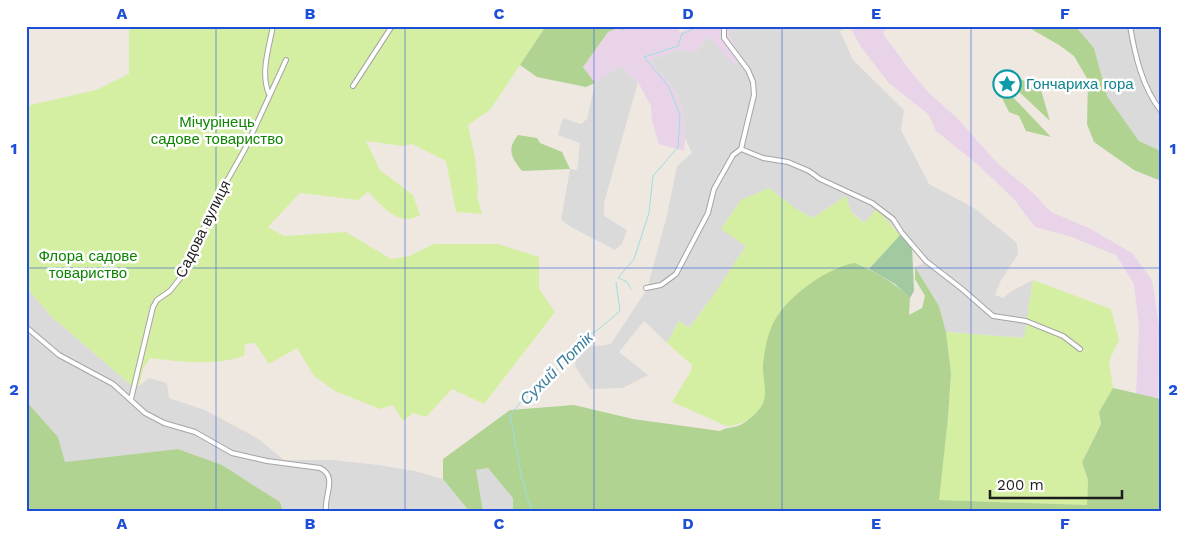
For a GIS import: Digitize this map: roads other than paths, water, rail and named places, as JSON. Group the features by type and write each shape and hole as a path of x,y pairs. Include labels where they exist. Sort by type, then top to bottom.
{"street":[{"path":"269,94 266,86 266,66 267,51 273,26"},
{"path":"354,86 392,26"},
{"path":"646,288 661,285 676,274 708,212 714,189 733,155 741,149 754,96 753,82 748,70 724,38 724,26"},
{"path":"1130,26 1139,68 1155,103 1161,111"},
{"name":"Садова вулиця","path":"132,399 153,307 158,300 170,291 184,272 215,202 245,149 286,60"},
{"path":"741,149 763,158 788,162 809,170 820,179 872,203 893,219 926,262 962,289 992,316 1026,321 1063,336 1080,349"},
{"path":"26,327 59,354 114,384 145,412 164,423 195,432 232,453 267,461 320,468 327,471 330,479 325,504 326,511"}],"waterway":[{"name":"Сухий Потік","path":"618,278 634,259 649,213 653,176 678,147 680,115 669,87 644,57 678,46 682,34 694,29 696,26"},
{"path":"619,278 627,282 631,289"},
{"name":"Сухий Потік","path":"533,511 522,479 510,415 525,397 540,387 563,363 574,346 620,311 616,282"}],"place":[{"name":"Гончариха гора","path":"1007,84"}],"park label":[{"name":"Мічурінець садове товариство","path":"217,130"},
{"name":"Флора садове товариство","path":"88,264"}]}
